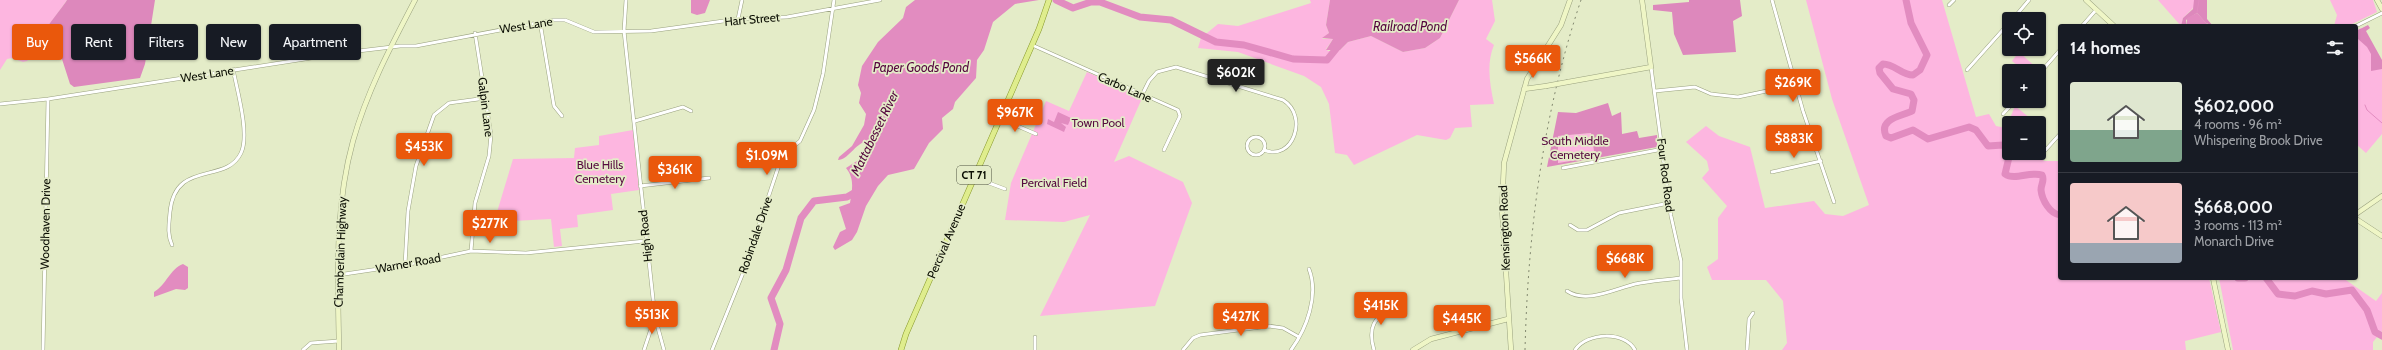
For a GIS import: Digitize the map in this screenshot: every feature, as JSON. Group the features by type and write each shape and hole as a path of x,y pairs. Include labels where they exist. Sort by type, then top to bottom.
{"main road":[{"name":"Percival Avenue","path":"901,350 906,334 1032,45 1049,0"}],"street":[{"name":"Chamberlain Highway","path":"339,350 338,275 341,205 348,162 367,100 391,47 415,0"},
{"name":"High Road","path":"626,0 624,31 635,121 645,241 655,317 644,350"},
{"path":"738,19 742,0"},
{"name":"Robindale Drive","path":"712,350 743,272 782,156 800,142 814,110 823,74 834,0"},
{"name":"Hart Street","path":"624,31 651,31 738,19 787,17 833,10 880,0"},
{"name":"Kensington Road","path":"1511,350 1501,188 1509,142 1524,89 1533,68 1562,25 1570,0"},
{"name":"Four Rod Road","path":"1642,0 1669,203 1679,248 1687,350"},
{"path":"1772,0 1795,85 1834,202"},
{"path":"1949,5 1954,0"},
{"path":"2018,12 2029,0"},
{"path":"2086,0 2112,24"},
{"path":"2378,0 2382,9"},
{"path":"2084,24 2096,10"},
{"path":"2358,25 2382,13"},
{"name":"West Lane","path":"0,104 48,99 233,69 391,47 416,46 475,33 540,22 565,20 594,32 624,31"},
{"path":"540,22 554,106 562,116"},
{"path":"1967,70 2002,31"},
{"name":"Galpin Lane","path":"471,252 475,203 489,156 491,135 475,33"},
{"name":"Carbo Lane","path":"1032,45 1180,112 1164,150"},
{"path":"2046,66 2058,52"},
{"path":"1524,89 1652,67"},
{"path":"1142,95 1149,81 1157,72 1176,68 1283,100 1290,106 1296,116 1295,136 1289,144 1280,150 1271,152 1264,150"},
{"path":"172,245 169,223 171,204 177,190 193,176 230,166 242,152 244,132 233,69"},
{"path":"1655,91 1695,87 1724,96 1738,97 1795,85"},
{"path":"405,265 408,210 416,166 434,115 449,103 486,98"},
{"name":"Woodhaven Drive","path":"43,350 48,99"},
{"path":"635,121 684,106 691,111"},
{"path":"2003,114 2009,108"},
{"path":"1000,118 1036,134"},
{"path":"2046,149 2058,136"},
{"path":"1253,137 1261,138 1265,145 1264,150 1258,155 1252,154 1247,148 1247,142 1253,137"},
{"path":"1563,168 1663,149"},
{"path":"1772,172 1821,161"},
{"path":"974,177 1005,189"},
{"path":"640,186 709,178"},
{"path":"2358,213 2382,196"},
{"path":"1570,225 1578,230 1587,230 1619,214 1669,203"},
{"path":"2358,220 2382,236"},
{"name":"Warner Road","path":"338,275 405,265 471,252 526,253 645,241"},
{"path":"1291,350 1299,338 1311,305 1313,286 1309,269"},
{"path":"1567,291 1579,297 1607,292 1636,284 1681,278"},
{"path":"2213,280 2228,350"},
{"path":"1374,350 1371,331 1373,323 1392,304"},
{"path":"1747,350 1749,319 1753,314"},
{"path":"655,317 664,350"},
{"path":"1413,350 1430,339 1508,319"},
{"path":"1183,350 1193,338 1200,336 1269,326 1283,328 1299,338"},
{"path":"1576,350 1584,342 1592,339 1616,336 1630,342 1635,350"},
{"path":"1035,337 1035,350"},
{"path":"303,350 311,343 338,341"}],"green space":[{"path":"0,0 67,0 50,24 12,24 12,58 7,59 0,70"},
{"path":"1310,0 1330,0 1326,25 1329,33 1322,39 1333,39 1326,49 1328,51 1340,50 1348,42 1371,36 1403,52 1425,48 1440,38 1459,0 1492,0 1495,21 1486,39 1494,45 1489,67 1494,104 1470,105 1472,127 1455,128 1450,138 1446,140 1417,135 1354,165 1347,155 1335,153 1329,104 1321,87 1304,76 1238,52 1198,48 1201,38 1218,24 1238,26 1311,3"},
{"path":"1806,0 1942,0 1976,117 1989,114 1996,126 2002,127 2002,160 2058,161 2058,280 2209,280 2221,332 2185,341 2186,350 1782,350 1787,343 1783,301 1766,280 1712,280 1707,267 1718,259 1718,218 1727,206 1702,178 1709,170 1707,161 1686,142 1706,126 1719,136 1750,147 1765,208 1814,201 1825,214 1843,216 1869,205 1832,99"},
{"path":"2158,0 2194,0 2194,7 2183,18 2182,24 2179,24"},
{"path":"2330,0 2373,0 2377,12 2352,24 2335,24 2337,15"},
{"path":"2361,28 2379,63 2382,62 2382,134 2366,153 2358,146 2358,30"},
{"path":"2016,56 2023,56 2032,64 2016,64 2012,61"},
{"path":"18,60 28,60 23,62"},
{"path":"1087,72 1143,96 1114,162 1129,156 1183,182 1192,203 1155,306 1040,316 1090,215 1064,222 1005,220 1011,183 1046,101 1069,111"},
{"path":"2014,108 2018,108 2028,116 2011,116"},
{"name":"Blue Hills Cemetery","path":"633,130 639,190 611,194 613,210 577,215 578,227 560,229 562,246 554,247 551,219 494,222 513,159 574,158 575,148 599,145 599,136"},
{"name":"South Middle Cemetery","path":"1591,133 1595,157 1558,163 1558,136"},
{"path":"2219,280 2346,280 2376,301 2382,293 2382,331 2373,342 2373,350 2233,350"}],"shaded area":[{"path":"67,0 155,0 151,24 134,24 134,60 146,60 140,78 74,87 70,84 62,60 63,24 50,24"},
{"path":"1689,0 1740,0 1742,16 1733,21 1736,52 1683,55 1674,34 1672,12 1653,10 1653,5 1689,2"},
{"path":"2194,0 2207,0 2207,19 2211,24 2206,23 2197,13 2186,20 2187,24 2182,24 2183,18 2193,9"},
{"path":"2368,25 2370,28 2366,31 2382,60 2382,69 2371,71 2371,54 2367,47 2358,39 2358,30"},
{"path":"1608,103 1612,116 1621,112 1622,134 1637,131 1639,138 1657,135 1657,147 1547,167 1558,112 1576,113","holes":["1591,133 1595,157 1558,163 1558,136"]}],"water":[{"path":"691,0 710,0 705,13 697,15 691,13"},
{"name":"Paper Goods Pond","path":"915,0 1039,0 1015,4 993,22 984,50 977,60 976,78 955,102 953,109 942,118 943,129 929,143 914,169 888,175 878,186 866,206 857,232 852,240 835,250 833,247 840,232 846,229 839,207 850,203 852,180 846,168 863,157 869,145 865,142 861,143 845,157 838,160 839,157 852,146 864,125 866,114 859,103 861,93 858,85 862,66 878,42 903,18 906,7"},
{"name":"Railroad Pond","path":"1330,0 1459,0 1440,38 1425,48 1403,52 1371,36 1348,42 1340,50 1326,50 1333,39 1322,38 1329,33 1326,25"},
{"path":"2197,13 2207,24 2187,24 2187,18"},
{"path":"1058,112 1071,118 1068,125 1061,123 1066,127 1064,132 1047,124 1048,119 1054,122"},
{"path":"183,264 188,267 188,288 185,290 176,289 154,297 154,292 179,266"}],"waterway":[{"name":"Mattabesset River","path":"1056,0 1073,8 1091,2 1100,2 1140,17 1171,20 1216,42 1244,45 1293,59 1327,60 1340,44"},
{"name":"Mattabesset River","path":"1906,0 1911,23 1927,55 1920,70 1913,75 1909,75 1887,64 1883,64 1879,68 1880,73 1893,89 1911,94 1914,100 1912,111 1888,121 1884,130 1886,136 1891,138 1913,130 1928,139 1969,127 1976,130 1988,146 2002,145"},
{"path":"2197,13 2199,0"},
{"path":"2365,105 2367,110 2382,123"},
{"name":"Mattabesset River","path":"2008,160 2005,174 2009,176 2013,177 2033,174 2042,175 2043,180 2041,190 2043,198 2047,206 2058,214"},
{"name":"Mattabesset River","path":"774,350 780,324 771,298 786,270 801,218 814,201 847,197 859,190"},
{"name":"Mattabesset River","path":"2268,280 2278,294 2295,296 2312,291 2326,294 2352,290 2367,310 2375,332 2382,336"}],"railway":[{"path":"1525,350 1534,217 1547,129 1568,43 1581,0"}],"park label":[{"name":"Town Pool","path":"1098,122"},
{"name":"Percival Field","path":"1054,182"}]}
